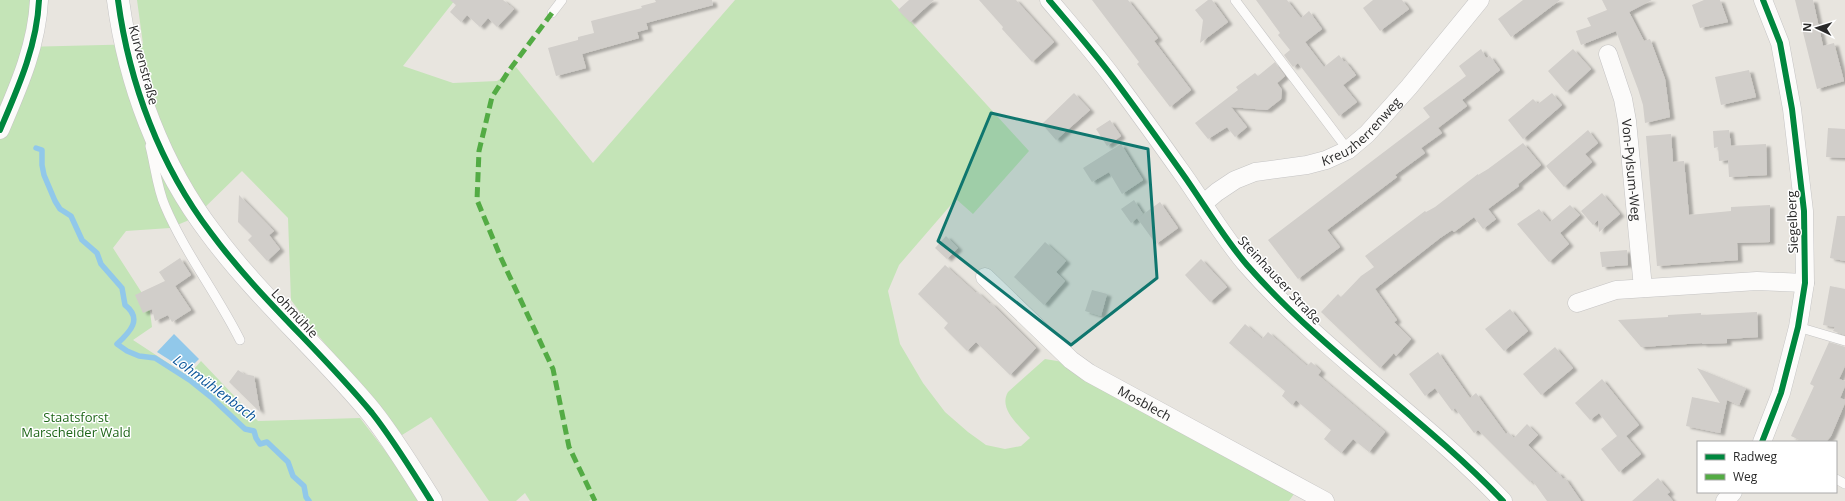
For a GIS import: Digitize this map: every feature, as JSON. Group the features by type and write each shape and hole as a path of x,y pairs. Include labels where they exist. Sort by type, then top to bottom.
{"main road":[{"name":"Kurvenstraße","path":"118,0 122,32 131,66 142,105 154,134"},
{"name":"Lohmühle","path":"154,134 174,175 210,233 249,279 372,413 403,456 431,501"}],"street":[{"path":"0,130 30,53 38,18 39,0"},
{"name":"Steinhauser Straße","path":"1050,0 1114,78 1204,203 1227,239 1247,265 1294,314 1362,376 1472,468 1503,501"},
{"name":"Kreuzherrenweg","path":"1204,203 1235,180 1255,172 1268,169 1307,165 1326,160 1348,150 1367,134 1409,87 1480,0"},
{"name":"Siegelberg","path":"1763,0 1780,43 1793,116 1804,211 1805,283 1798,328 1780,393 1764,441"},
{"name":"Von-Pylsum-Weg","path":"1608,54 1623,99 1643,288"},
{"name":"Mosblech","path":"985,277 1071,360 1089,373 1325,501"},
{"path":"1577,303 1616,290 1757,282 1805,283"},
{"path":"1725,501 1732,493"}],"lane":[{"path":"552,13 562,0"},
{"path":"1235,0 1348,150"},
{"path":"154,134 149,144 164,204 188,253 230,320 240,340"},
{"path":"1798,328 1845,341"}],"highlighted area":[{"path":"991,113 1148,149 1157,278 1071,345 938,241"}],"green space":[{"name":"Staatsforst Marscheider Wald","path":"0,0 32,0 23,47 143,44 137,0 455,0 403,66 453,83 497,81 516,67 593,163 735,0 891,0 1029,151 973,214 956,199 899,265 888,291 900,344 923,383 945,412 986,445 1005,449 1021,446 1030,438 1008,411 1006,398 1008,392 1045,359 1063,362 1104,391 1155,419 1296,491 1289,501 595,501 592,499 589,501 530,501 525,493 516,501 489,501 431,417 402,435 311,327 291,300 288,218 242,171 194,218 170,228 126,231 113,248 149,304 152,327 133,340 188,376 201,361 258,421 360,418 397,466 418,501 0,501"}],"water":[{"path":"174,334 199,359 187,371 157,352"}],"building":[{"path":"450,0 503,0 514,9 497,27 488,18 480,27 467,15 461,22 450,12 456,5"},
{"path":"655,0 712,0 713,5 646,23 648,29 637,32 639,38 582,54 586,68 556,76 548,48 578,40 578,37 594,33 591,21 642,8 641,6 656,2"},
{"path":"909,0 934,0 910,22 898,10"},
{"path":"979,0 1016,0 1054,42 1032,62 1002,29 1003,27"},
{"path":"1092,0 1128,0 1158,38 1154,41 1191,90 1170,107 1137,64 1139,62"},
{"path":"1208,0 1212,0 1228,22 1200,43 1203,20 1195,10"},
{"path":"1256,0 1287,0 1301,18 1309,11 1322,29 1305,42 1324,67 1339,55 1344,62 1345,61 1356,75 1343,85 1357,102 1339,116 1298,63 1293,67 1284,55 1290,50 1278,35 1280,33"},
{"path":"1373,0 1402,0 1409,9 1380,31 1363,8"},
{"path":"1523,0 1560,0 1511,37 1498,19"},
{"path":"1602,0 1652,0 1629,12 1644,41 1650,39 1665,79 1670,117 1645,123 1643,105 1638,89 1616,31 1581,45 1576,31 1591,26 1587,18 1607,10"},
{"path":"1704,0 1720,0 1728,22 1700,28 1692,5"},
{"path":"1795,0 1813,0 1823,46 1834,43 1844,81 1817,89"},
{"path":"1481,49 1486,58 1490,56 1500,70 1462,100 1467,106 1438,128 1442,133 1421,148 1425,153 1395,175 1397,177 1327,230 1340,247 1298,279 1268,240 1430,117 1423,108 1466,76 1459,66"},
{"path":"1573,49 1591,69 1566,92 1548,71"},
{"path":"1275,62 1285,76 1277,83 1282,90 1281,99 1267,110 1231,107 1247,127 1235,137 1227,127 1208,139 1195,123 1238,90 1236,87 1255,73 1258,76"},
{"path":"1749,70 1756,97 1721,105 1715,77"},
{"path":"1074,93 1090,110 1056,140 1042,124"},
{"path":"1552,93 1562,105 1523,139 1508,120 1533,99 1538,104"},
{"path":"1110,120 1121,136 1107,146 1096,129"},
{"path":"1828,128 1845,129 1845,158 1826,157"},
{"path":"1588,130 1598,143 1585,154 1592,162 1564,187 1546,166"},
{"path":"1729,130 1731,146 1766,144 1767,175 1729,177 1728,160 1719,161 1718,147 1714,148 1713,131"},
{"path":"1671,134 1673,162 1684,161 1689,215 1731,211 1731,207 1770,205 1770,242 1737,243 1738,260 1657,266 1646,136"},
{"path":"1523,143 1541,165 1518,184 1519,186 1488,209 1496,219 1483,229 1474,217 1454,232 1452,230 1440,238 1375,289 1397,320 1394,322 1411,339 1396,356 1394,353 1380,368 1321,312 1338,294 1341,297 1361,276 1374,267 1365,256 1425,211 1426,212 1435,207 1478,174 1488,169"},
{"path":"1121,144 1143,180 1122,194 1109,172 1092,182 1083,168"},
{"path":"1602,193 1620,214 1599,232 1598,220 1593,225 1581,211"},
{"path":"239,195 274,231 269,235 280,249 267,261 248,240 252,236 238,222"},
{"path":"1134,200 1143,214 1138,218 1160,202 1178,228 1156,244 1137,218 1131,223 1121,209"},
{"path":"1570,205 1580,215 1560,233 1569,244 1549,262 1517,224 1539,209 1550,222"},
{"path":"1837,216 1845,216 1845,261 1830,258"},
{"path":"946,236 958,248 947,259 935,248"},
{"path":"1045,242 1066,261 1056,272 1065,281 1044,305 1014,277"},
{"path":"1627,250 1628,265 1602,267 1600,252"},
{"path":"180,258 191,275 175,286 191,310 172,322 168,315 155,321 152,309 143,313 135,295 165,281 159,272"},
{"path":"1201,259 1227,287 1210,302 1185,275"},
{"path":"945,265 976,293 977,292 990,304 991,303 1036,348 1010,375 976,342 967,351 944,328 948,323 918,294"},
{"path":"1830,286 1845,289 1845,335 1833,331 1835,327 1823,325"},
{"path":"1092,290 1107,294 1101,316 1085,311"},
{"path":"1510,309 1528,331 1504,351 1485,329"},
{"path":"1757,312 1758,337 1727,339 1727,343 1641,347 1618,320 1668,317 1668,315 1701,313 1701,315"},
{"path":"1245,324 1262,339 1268,332 1307,366 1311,362 1321,371 1318,375 1385,432 1369,452 1353,439 1341,453 1324,439 1331,430 1296,400 1292,405 1282,396 1285,391 1229,343"},
{"path":"1829,342 1845,347 1845,366 1839,379 1845,381 1845,386 1840,398 1845,400 1845,403 1831,436 1827,441 1802,441 1791,436 1814,386 1810,384"},
{"path":"1555,347 1573,368 1541,395 1523,374"},
{"path":"1438,352 1470,398 1476,393 1506,434 1508,432 1514,438 1527,424 1538,435 1528,445 1556,473 1558,472 1563,479 1565,478 1581,501 1547,501 1532,480 1530,482 1478,430 1474,433 1455,408 1452,411 1435,388 1425,396 1409,374"},
{"path":"1697,368 1746,388 1739,405 1727,400 1720,433 1686,426 1692,397 1720,403"},
{"path":"238,370 244,374 254,376 260,412 229,382"},
{"path":"1602,379 1639,425 1626,436 1641,454 1619,472 1601,449 1617,436 1599,413 1590,420 1575,403"},
{"path":"1658,478 1670,492 1667,494 1673,501 1632,501"}],"waterway":[{"name":"Lohmühlenbach","path":"36,148 42,150 44,175 55,201 60,209 71,216 82,240 97,253 101,264 122,288 125,305 130,310 134,320 130,330 117,344 127,351 139,356 155,358 191,381 211,397 245,429 254,431 260,444 267,442 288,462 293,476 304,486 306,497 309,501"}],"marked path":[{"path":"552,13 508,72 492,97 479,151 477,200 501,258 553,369 569,447 595,501"}],"cycle path":[{"path":"0,130 20,83 31,50 35,34 39,0"},
{"path":"118,0 123,31 139,93 162,152 176,180 211,233 249,280 372,413 395,445 431,501"},
{"path":"1049,0 1114,79 1247,265 1308,327 1440,441 1503,501"},
{"path":"1762,441 1781,393 1798,327 1805,283 1804,211 1792,109 1780,43 1763,0"}]}
